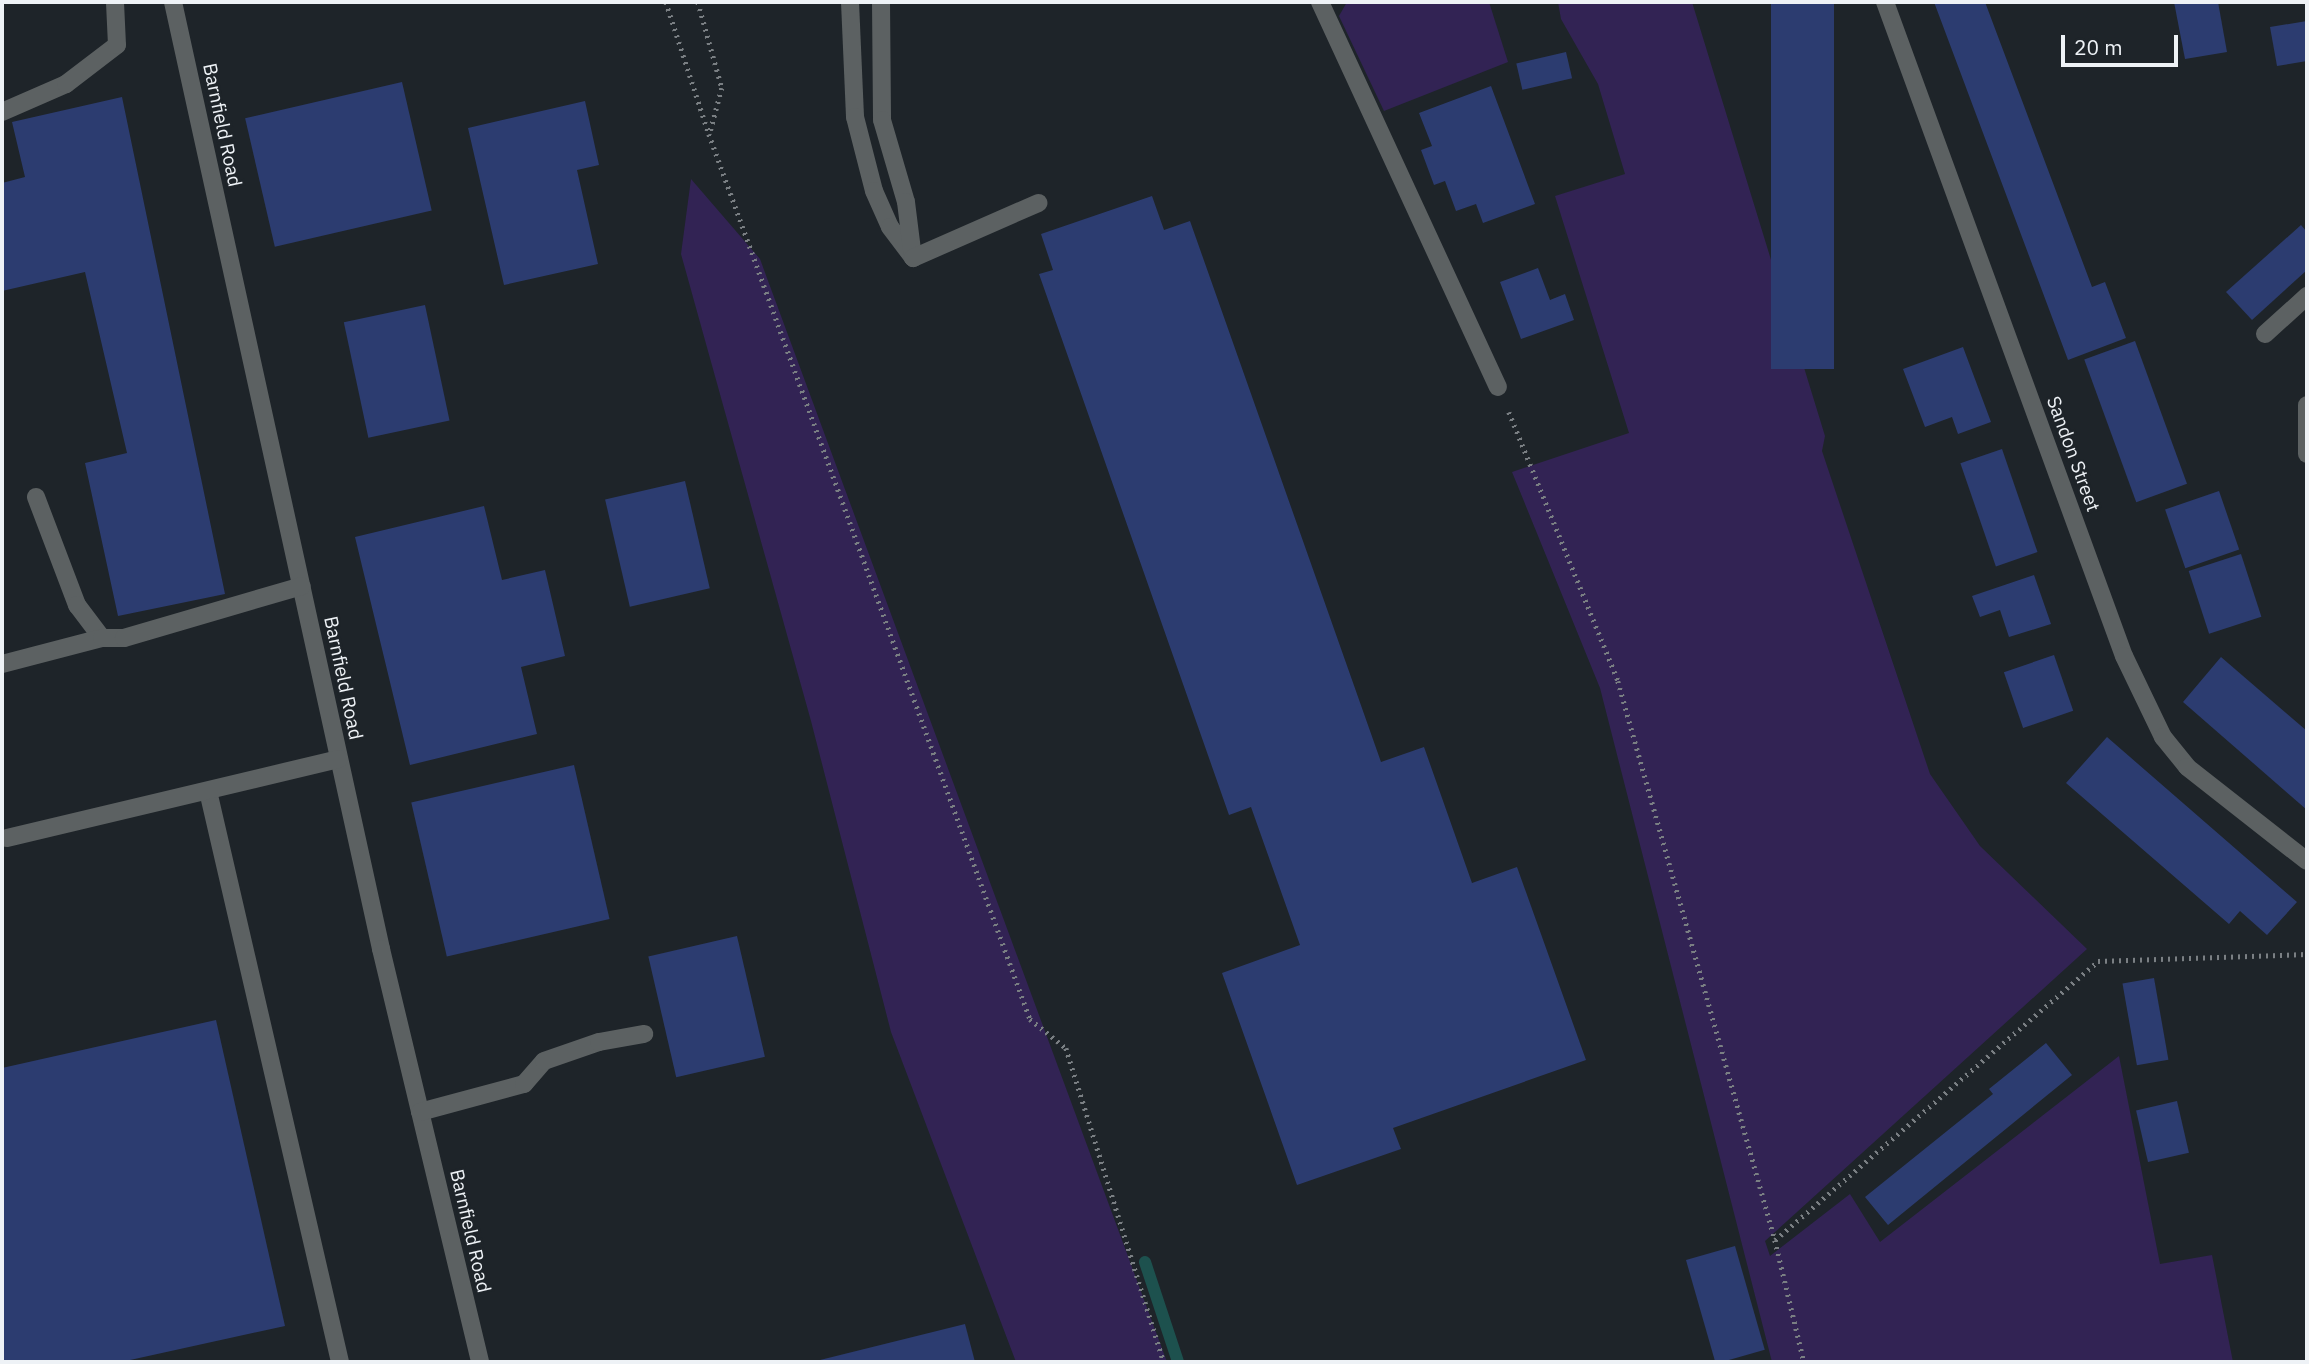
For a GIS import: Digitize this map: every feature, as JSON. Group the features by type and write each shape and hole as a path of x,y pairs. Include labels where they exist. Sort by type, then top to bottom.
{"street":[{"path":"2,112 66,84 117,45 115,2"},
{"name":"Barnfield Road","path":"173,2 340,759 480,1362"},
{"path":"850,2 858,130 874,191 890,227 913,258"},
{"path":"881,2 882,120 906,202 913,258"},
{"path":"1320,2 1498,387"},
{"name":"Sandon Street","path":"1885,2 2124,656 2163,737 2188,767 2307,861"},
{"path":"913,258 1038,203"},
{"path":"2265,334 2307,296"},
{"path":"2307,405 2307,454"},
{"path":"36,496 77,605 102,638"},
{"path":"2,664 102,638 124,638 302,586"},
{"path":"6,838 340,759"},
{"path":"208,792 340,1362"},
{"path":"420,1112 524,1084 544,1061 599,1042 644,1034"}],"path":[{"path":"666,2 709,134 1030,1019 1066,1048 1164,1362"},
{"path":"698,2 722,88 709,134"},
{"path":"1498,387 1618,681 1775,1240 1804,1362"},
{"path":"1775,1240 2098,961 2307,954"}],"shaded area":[{"path":"1347,2 1489,2 1508,62 1384,111 1339,16"},
{"path":"1558,2 1692,2 1825,436 1822,451 1930,774 1980,846 2087,949 1765,1241 1770,1256 1850,1194 1880,1242 2119,1056 2160,1264 2212,1255 2233,1362 1772,1362 1600,688 1512,472 1629,433 1555,196 1625,174 1598,84 1561,19"},
{"path":"691,179 760,259 1167,1362 1016,1362 891,1032 811,721 681,254"}],"building":[{"path":"1771,2 1834,2 1834,369 1771,369"},
{"path":"1934,2 1985,2 2092,287 2105,282 2126,338 2068,360"},
{"path":"2174,2 2218,2 2227,52 2185,59"},
{"path":"2307,21 2307,61 2277,66 2270,27"},
{"path":"1566,52 1572,78 1522,90 1516,63"},
{"path":"402,82 432,211 275,247 245,118"},
{"path":"1491,86 1535,204 1483,223 1476,204 1456,211 1445,181 1434,185 1421,150 1432,146 1419,113"},
{"path":"122,97 225,594 118,616 85,463 127,453 85,272 2,291 2,183 25,177 12,122"},
{"path":"585,101 599,165 577,170 598,264 504,285 468,128"},
{"path":"1152,196 1164,230 1190,221 1381,762 1424,747 1472,883 1517,867 1586,1060 1393,1128 1401,1149 1297,1185 1222,973 1300,945 1251,807 1229,815 1039,274 1053,270 1041,234"},
{"path":"2301,225 2307,232 2307,270 2252,320 2226,292"},
{"path":"1538,268 1550,300 1565,294 1574,320 1521,339 1500,282"},
{"path":"425,305 450,420 368,438 344,322"},
{"path":"2135,341 2187,484 2136,502 2084,359"},
{"path":"1963,347 1991,422 1958,434 1952,417 1925,427 1903,369"},
{"path":"2002,449 2037,552 1996,566 1960,463"},
{"path":"685,481 710,588 630,607 605,499"},
{"path":"2219,491 2239,550 2185,568 2165,510"},
{"path":"484,506 502,580 545,570 565,656 521,667 537,734 410,765 355,537"},
{"path":"2241,554 2261,617 2209,634 2189,571"},
{"path":"2034,575 2051,624 2009,637 2000,610 1980,617 1972,596"},
{"path":"2054,655 2073,711 2023,728 2004,672"},
{"path":"2221,657 2307,731 2307,810 2183,702"},
{"path":"2107,737 2297,902 2267,935 2240,911 2229,924 2066,783"},
{"path":"574,765 610,919 447,957 411,803"},
{"path":"737,936 765,1057 676,1077 648,956"},
{"path":"2154,978 2168,1060 2137,1065 2122,984"},
{"path":"216,1020 285,1326 121,1362 2,1362 2,1068"},
{"path":"2046,1043 2072,1075 1888,1225 1865,1197 1993,1094 1989,1089"},
{"path":"2177,1101 2189,1153 2148,1162 2136,1110"},
{"path":"1735,1246 1765,1350 1715,1362 1686,1260"},
{"path":"965,1324 975,1362 816,1362 816,1361"}],"waterway":[{"path":"1145,1262 1178,1362"}]}
